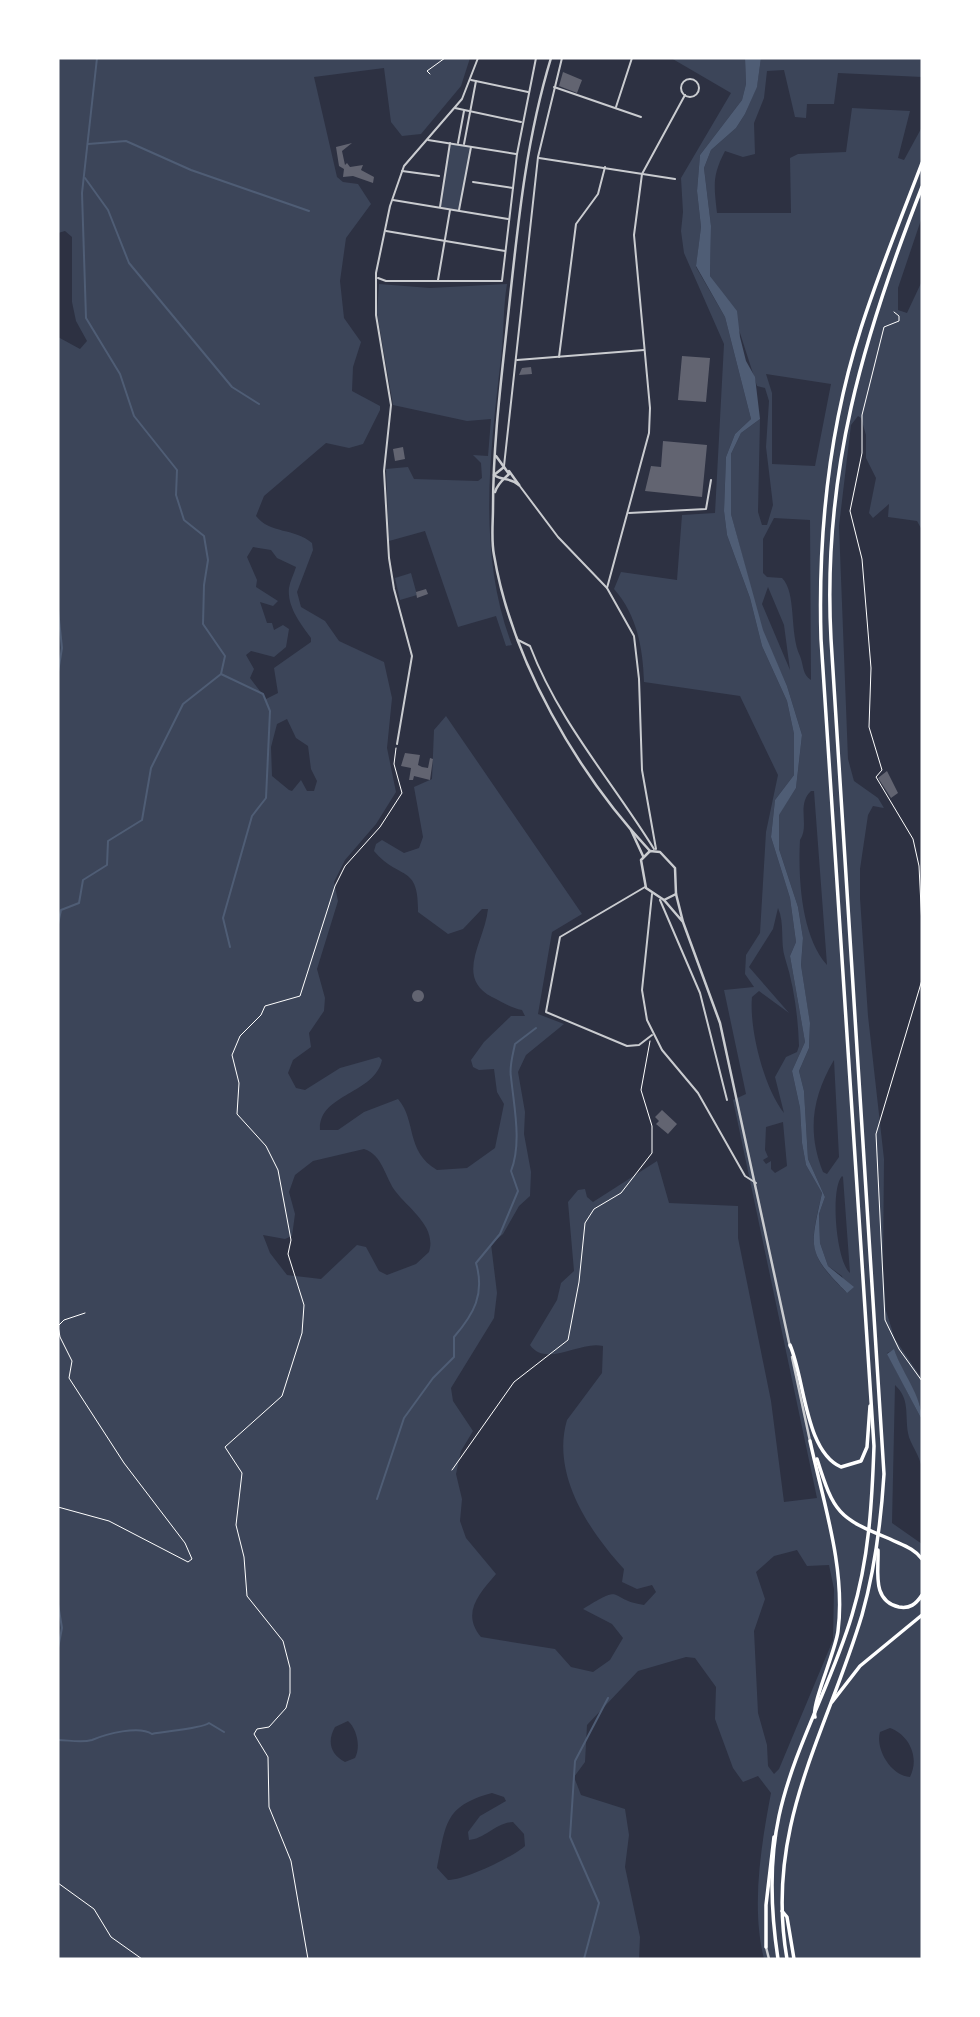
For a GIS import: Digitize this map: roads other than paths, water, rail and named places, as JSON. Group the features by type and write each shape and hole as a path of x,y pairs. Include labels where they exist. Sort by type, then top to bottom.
{"highway":[{"path":"766,1947 766,1905 777,1828 788,1786 852,1614 871,1517 874,1446 821,639 821,564 830,468 848,373 875,286 922,163"},
{"path":"787,1959 782,1912 784,1855 791,1812 862,1615 881,1519 883,1446 829,587 834,506 851,403 868,334 922,187"},
{"path":"790,1345 816,1438 827,1460 841,1467 861,1461 867,1447 870,1404"},
{"path":"810,1441 839,1590 839,1630 827,1675 813,1710 815,1717"},
{"path":"810,1441 830,1494 849,1521 908,1546 921,1559"},
{"path":"878,1542 877,1580 879,1591 886,1600 903,1607 912,1606 922,1595"},
{"path":"830,1703 860,1666 922,1615"},
{"path":"777,1828 772,1905 778,1959"},
{"path":"782,1912 786,1917 794,1959"},
{"path":"792,1951 799,1959"}],"street":[{"path":"397,744 412,656 394,589 389,558 384,471 391,400 376,315 378,277 384,231 402,171 454,108 470,80 478,58"},
{"path":"378,277 386,281 502,281 517,154 536,58"},
{"path":"551,58 531,132 523,180 495,455 494,553 517,640 557,724 629,827 643,856 640,867 646,886 683,922"},
{"path":"494,475 504,467 538,158 552,87 562,58"},
{"path":"615,108 632,58"},
{"path":"470,80 528,92"},
{"path":"695,80 699,85 697,94 685,96 681,88 683,82 695,80"},
{"path":"464,145 476,81"},
{"path":"552,87 641,117"},
{"path":"607,587 649,433 650,408 634,235 642,174 685,96"},
{"path":"454,108 522,123"},
{"path":"458,144 464,110"},
{"path":"427,140 517,154"},
{"path":"440,208 450,143"},
{"path":"459,211 471,146"},
{"path":"538,158 675,179"},
{"path":"559,357 576,224 598,194 605,167"},
{"path":"402,171 445,177"},
{"path":"464,181 513,188"},
{"path":"392,200 510,219"},
{"path":"438,281 450,209"},
{"path":"384,231 506,251"},
{"path":"516,360 644,350"},
{"path":"495,455 558,537 607,587 624,613 637,652 642,769 654,850"},
{"path":"493,495 509,471"},
{"path":"494,475 519,485"},
{"path":"628,513 706,509 711,480"},
{"path":"517,640 530,646 546,684 571,729 654,850"},
{"path":"629,827 675,868 676,894 683,922 720,1023 810,1441"},
{"path":"643,856 654,850"},
{"path":"646,886 560,937 546,1012 630,1046 642,1043 652,1035"},
{"path":"652,894 642,989 652,1035 698,1093 746,1176 756,1183"},
{"path":"662,900 676,894"},
{"path":"662,900 701,993 727,1100"},
{"path":"766,1947 767,1959"}],"waterway":[{"path":"58,924 61,910 79,903 83,880 107,865 108,841 142,820 151,768 183,704 221,674 225,656 203,624 208,560 204,536 184,520 176,495 177,470 134,416 120,374 86,318 82,193 97,58"},
{"path":"88,144 126,141 191,170 309,211"},
{"path":"85,178 108,210 129,263 232,387 259,404"},
{"path":"58,610 62,648 58,672"},
{"path":"221,674 263,694 270,711 266,798 252,816 223,918 230,947"},
{"path":"377,1499 404,1418 433,1378 454,1357 454,1337 476,1303 479,1284 476,1263 500,1234 518,1191 511,1171 517,1137 511,1065 515,1044 536,1028"},
{"path":"58,1604 62,1628 58,1648"},
{"path":"584,1959 599,1903 570,1837 575,1761 608,1698"},
{"path":"58,1740 88,1741 131,1730 152,1734 209,1723 224,1732"}]}
